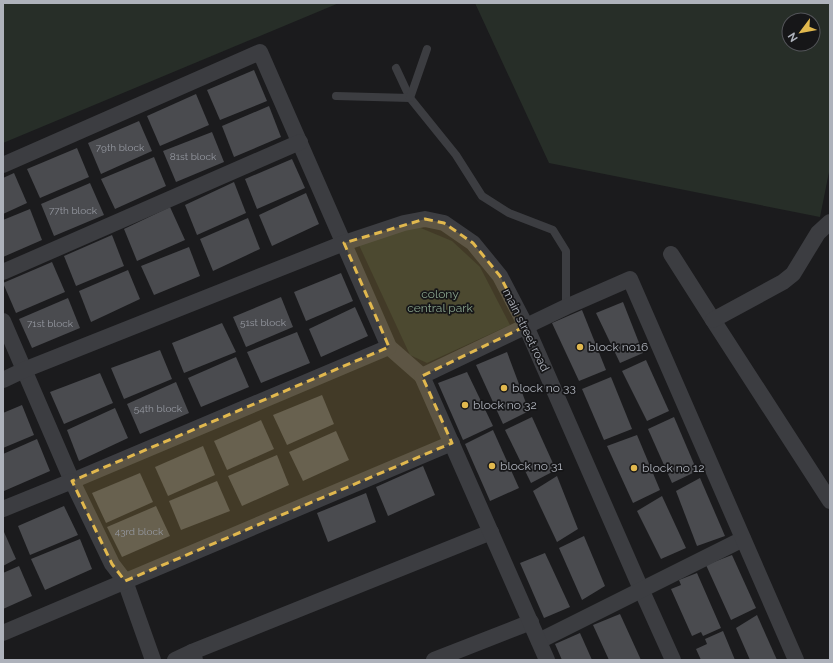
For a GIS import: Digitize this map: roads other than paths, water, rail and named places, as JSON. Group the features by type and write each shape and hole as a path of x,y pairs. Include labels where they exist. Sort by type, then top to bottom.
{"street":[{"path":"3,165 260,52 389,347 422,376 547,660"},
{"path":"3,272 300,142"},
{"name":"main street road","path":"3,380 24,370 344,243 404,223 425,219 444,223 473,243 500,276 526,326 673,660"},
{"path":"713,320 783,282 793,274 818,233 830,222"},
{"path":"671,254 830,501"},
{"path":"422,376 566,307 630,279 796,660"},
{"path":"3,321 72,481 112,564 125,581 153,660"},
{"path":"3,509 389,347"},
{"path":"3,633 452,443"},
{"path":"176,660 194,656 491,532"},
{"path":"539,640 743,538"},
{"path":"434,660 530,622"}],"lane":[{"path":"410,98 427,49"},
{"path":"396,68 410,98 456,155 482,196 508,213 553,230 566,251 566,307"},
{"path":"336,96 410,98"}],"place":[{"name":"block no16","path":"580,347"},
{"name":"block no 33","path":"504,388"},
{"name":"block no 32","path":"465,405"},
{"name":"block no 31","path":"492,466"},
{"name":"block no 12","path":"634,468"}],"park label":[{"name":"colony central park","path":"440,301"}]}
